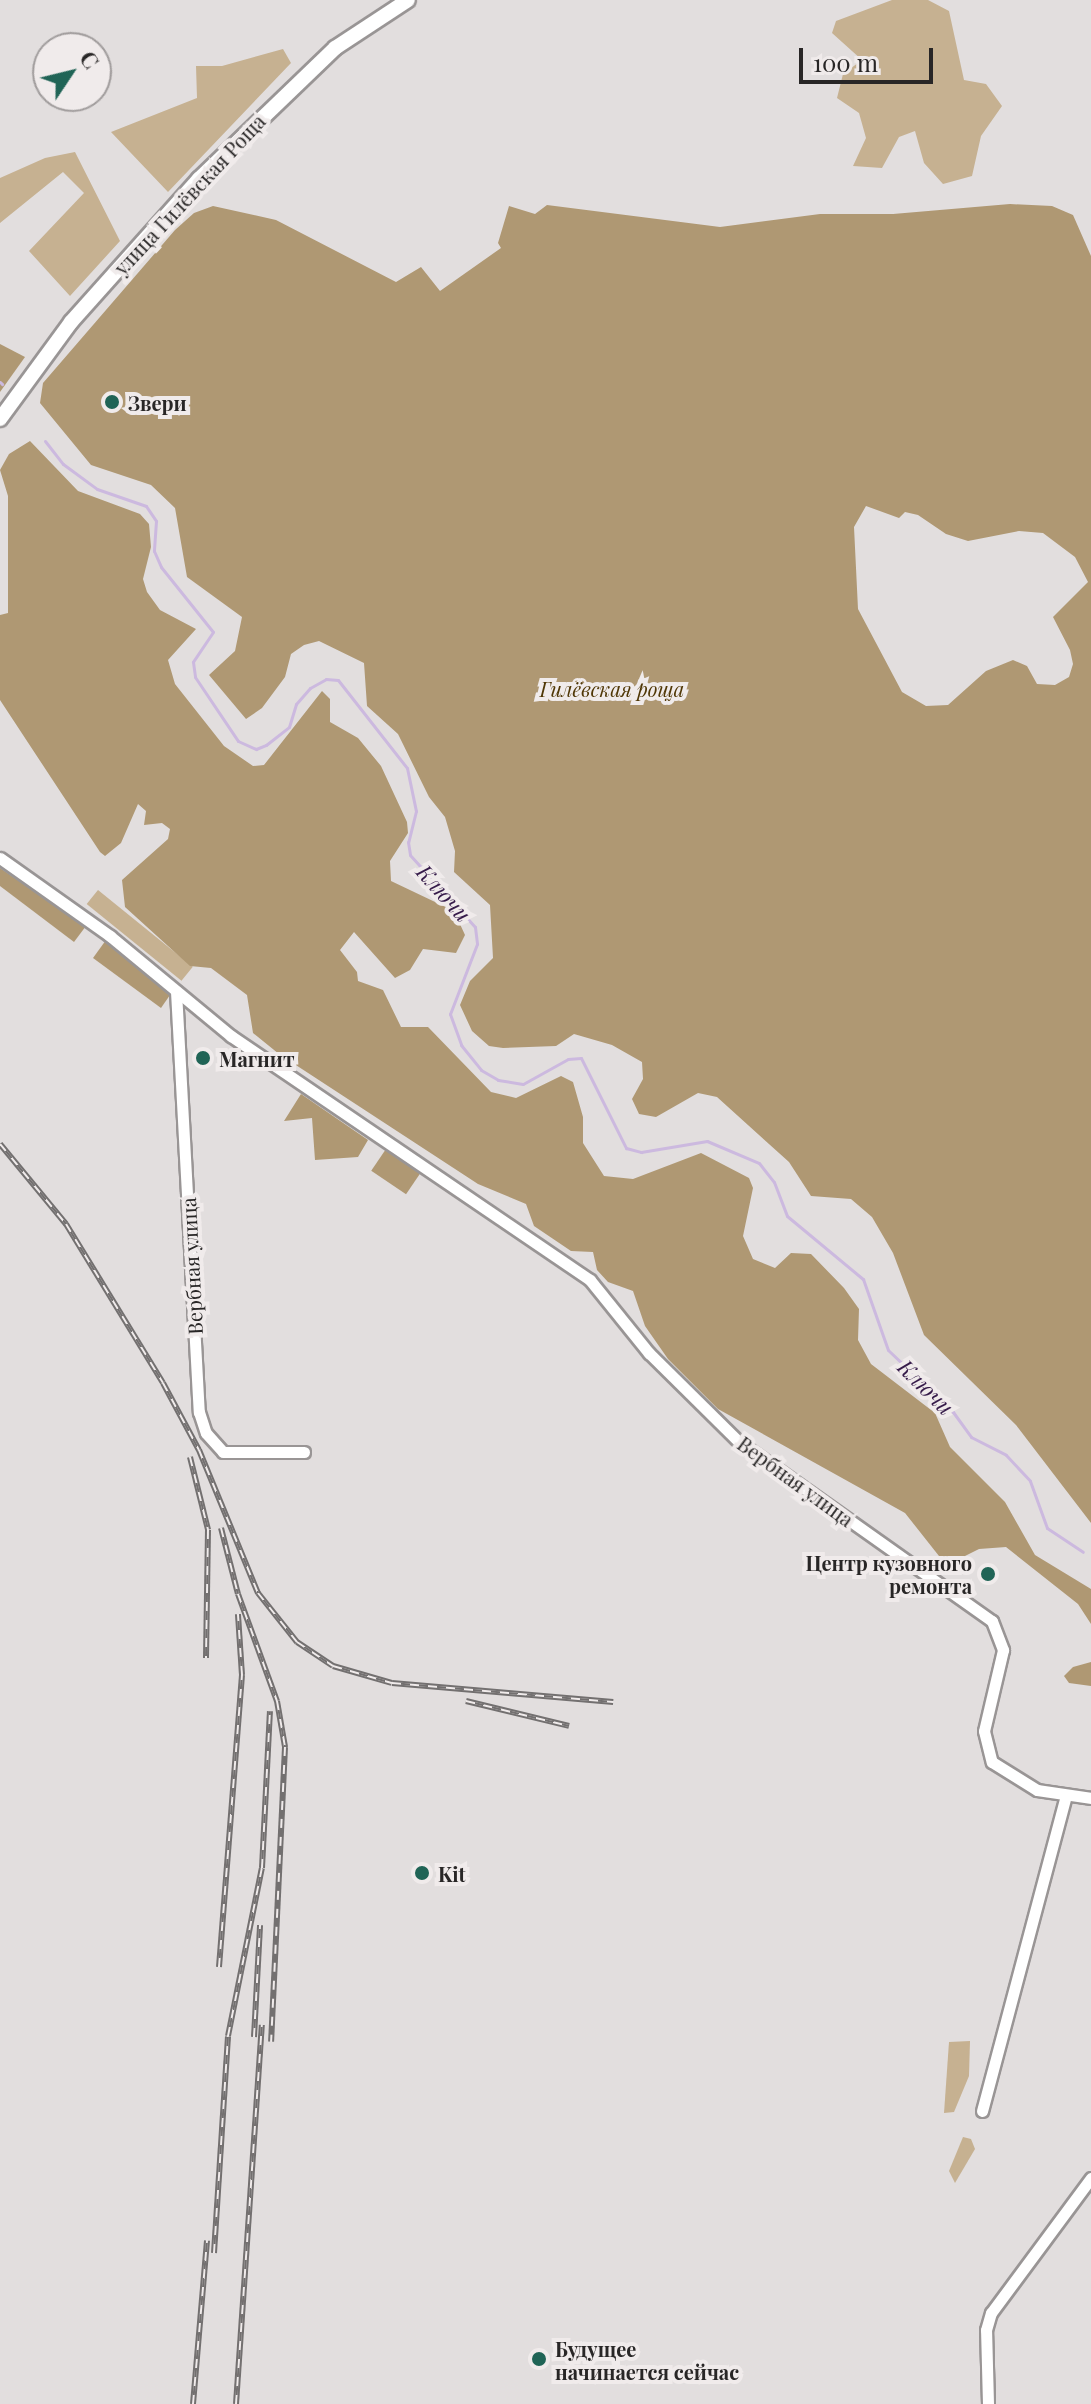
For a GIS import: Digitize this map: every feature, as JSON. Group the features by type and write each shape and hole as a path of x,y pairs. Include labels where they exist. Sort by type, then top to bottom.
{"street":[{"name":"улица Гилёвская Роща","path":"0,419 71,322 199,179 335,48 408,0"},
{"name":"Вербная улица","path":"0,858 231,1036 590,1280 649,1353 739,1442 992,1621 1003,1650 984,1731 987,1750 992,1762 1019,1781 1065,1798"},
{"name":"Вербная улица","path":"176,991 199,1412 206,1433 223,1452 304,1452"},
{"path":"982,2111 1065,1798 1091,1798"},
{"path":"988,2404 986,2330 991,2313 1091,2178"}],"shaded area":[{"path":"892,0 928,0 949,11 964,80 986,84 1002,106 981,136 972,176 943,184 924,163 915,131 899,137 882,168 853,166 866,138 859,113 837,98 843,74 862,60 832,33 836,21"},
{"path":"283,49 291,63 168,192 111,132 197,98 196,66 222,66"},
{"path":"75,152 120,241 70,296 29,251 84,193 63,172 0,223 0,178 45,158"},
{"path":"98,890 193,967 181,981 87,904"},
{"path":"970,2041 969,2076 954,2112 944,2113 949,2042"},
{"path":"963,2137 971,2139 975,2149 955,2183 949,2171"}],"green space":[{"name":"Гилёвская роща","path":"1010,204 1052,206 1073,215 1091,256 1091,1523 1016,1425 924,1335 893,1253 872,1217 851,1199 811,1196 789,1162 717,1097 698,1093 656,1117 639,1114 632,1099 643,1079 642,1062 612,1045 574,1034 556,1046 503,1048 489,1046 472,1031 460,1005 470,981 493,958 490,905 454,872 455,851 445,817 429,797 398,734 367,706 364,663 319,641 304,645 291,654 285,677 262,708 246,719 209,675 235,651 242,617 187,577 175,508 151,485 91,465 40,403 43,383 175,230 194,213 213,206 276,220 396,282 421,267 440,291 501,248 498,243 509,206 535,214 547,205 720,227 820,214 893,214","holes":["866,506 899,518 905,512 918,515 946,534 968,541 1019,531 1043,533 1075,557 1088,582 1053,617 1070,650 1073,664 1069,677 1055,685 1037,684 1027,666 1013,660 986,671 948,705 926,706 902,692 858,609 854,527"]},
{"path":"0,344 25,357 0,392"},
{"path":"30,441 78,491 140,514 149,524 151,547 143,579 147,592 160,610 196,629 168,660 175,684 224,746 253,766 264,765 322,691 330,699 330,722 358,738 381,766 407,822 408,833 390,861 391,881 454,911 465,935 456,953 423,949 410,970 395,978 354,932 340,950 357,972 358,981 383,990 401,1027 428,1027 491,1092 516,1098 561,1076 573,1082 583,1117 583,1143 604,1176 633,1179 701,1153 749,1178 753,1188 743,1236 753,1259 775,1268 791,1253 811,1254 844,1288 859,1309 858,1340 871,1364 935,1413 950,1447 1005,1502 1035,1555 1091,1589 1091,1624 1078,1604 1006,1547 979,1549 957,1560 939,1556 905,1513 718,1409 668,1359 645,1326 633,1291 608,1282 597,1270 593,1252 571,1251 534,1226 526,1204 478,1184 279,1054 253,1033 247,995 211,968 190,966 125,907 122,880 168,839 170,829 162,823 144,825 146,811 138,804 121,843 105,856 0,700 0,615 8,613 8,496 0,470 9,454"},
{"path":"0,868 86,926 74,942 0,886"},
{"path":"106,940 170,995 161,1008 93,958"},
{"path":"301,1094 368,1140 358,1157 315,1160 312,1118 284,1121"},
{"path":"388,1146 423,1169 406,1194 371,1171"},
{"path":"1091,1662 1091,1686 1069,1683 1064,1676 1073,1667"}],"waterway":[{"name":"Ключи","path":"45,441 63,464 97,489 146,506 156,521 154,551 161,567 213,632 193,662 195,677 238,741 256,749 266,745 289,727 296,704 310,688 326,679 338,680 407,768 416,811 408,842 410,855 475,927 477,944 450,1014 461,1045 481,1070 498,1080 523,1084 568,1059 581,1058 626,1148 641,1152 707,1141 759,1163 774,1182 787,1216 863,1279 888,1350 953,1412 971,1437 1006,1455 1030,1481 1047,1528 1083,1552"}],"railway":[{"path":"0,1144 66,1224 163,1383 199,1450 258,1593 297,1642 333,1666 392,1683 613,1702"},
{"path":"190,1457 208,1530 206,1658"},
{"path":"221,1528 238,1594 277,1701 285,1747 271,2042"},
{"path":"219,1967 242,1675 238,1614"},
{"path":"466,1701 569,1726"},
{"path":"214,2253 228,2036 262,1868 270,1711"},
{"path":"254,2037 260,1925"},
{"path":"236,2404 262,2025"},
{"path":"193,2404 207,2241"}],"place":[{"name":"Звери","path":"112,402"},
{"name":"Магнит","path":"203,1058"},
{"name":"Центр кузовного ремонта","path":"988,1574"},
{"name":"Kit","path":"422,1873"},
{"name":"Будущее начинается сейчас","path":"539,2359"}]}
